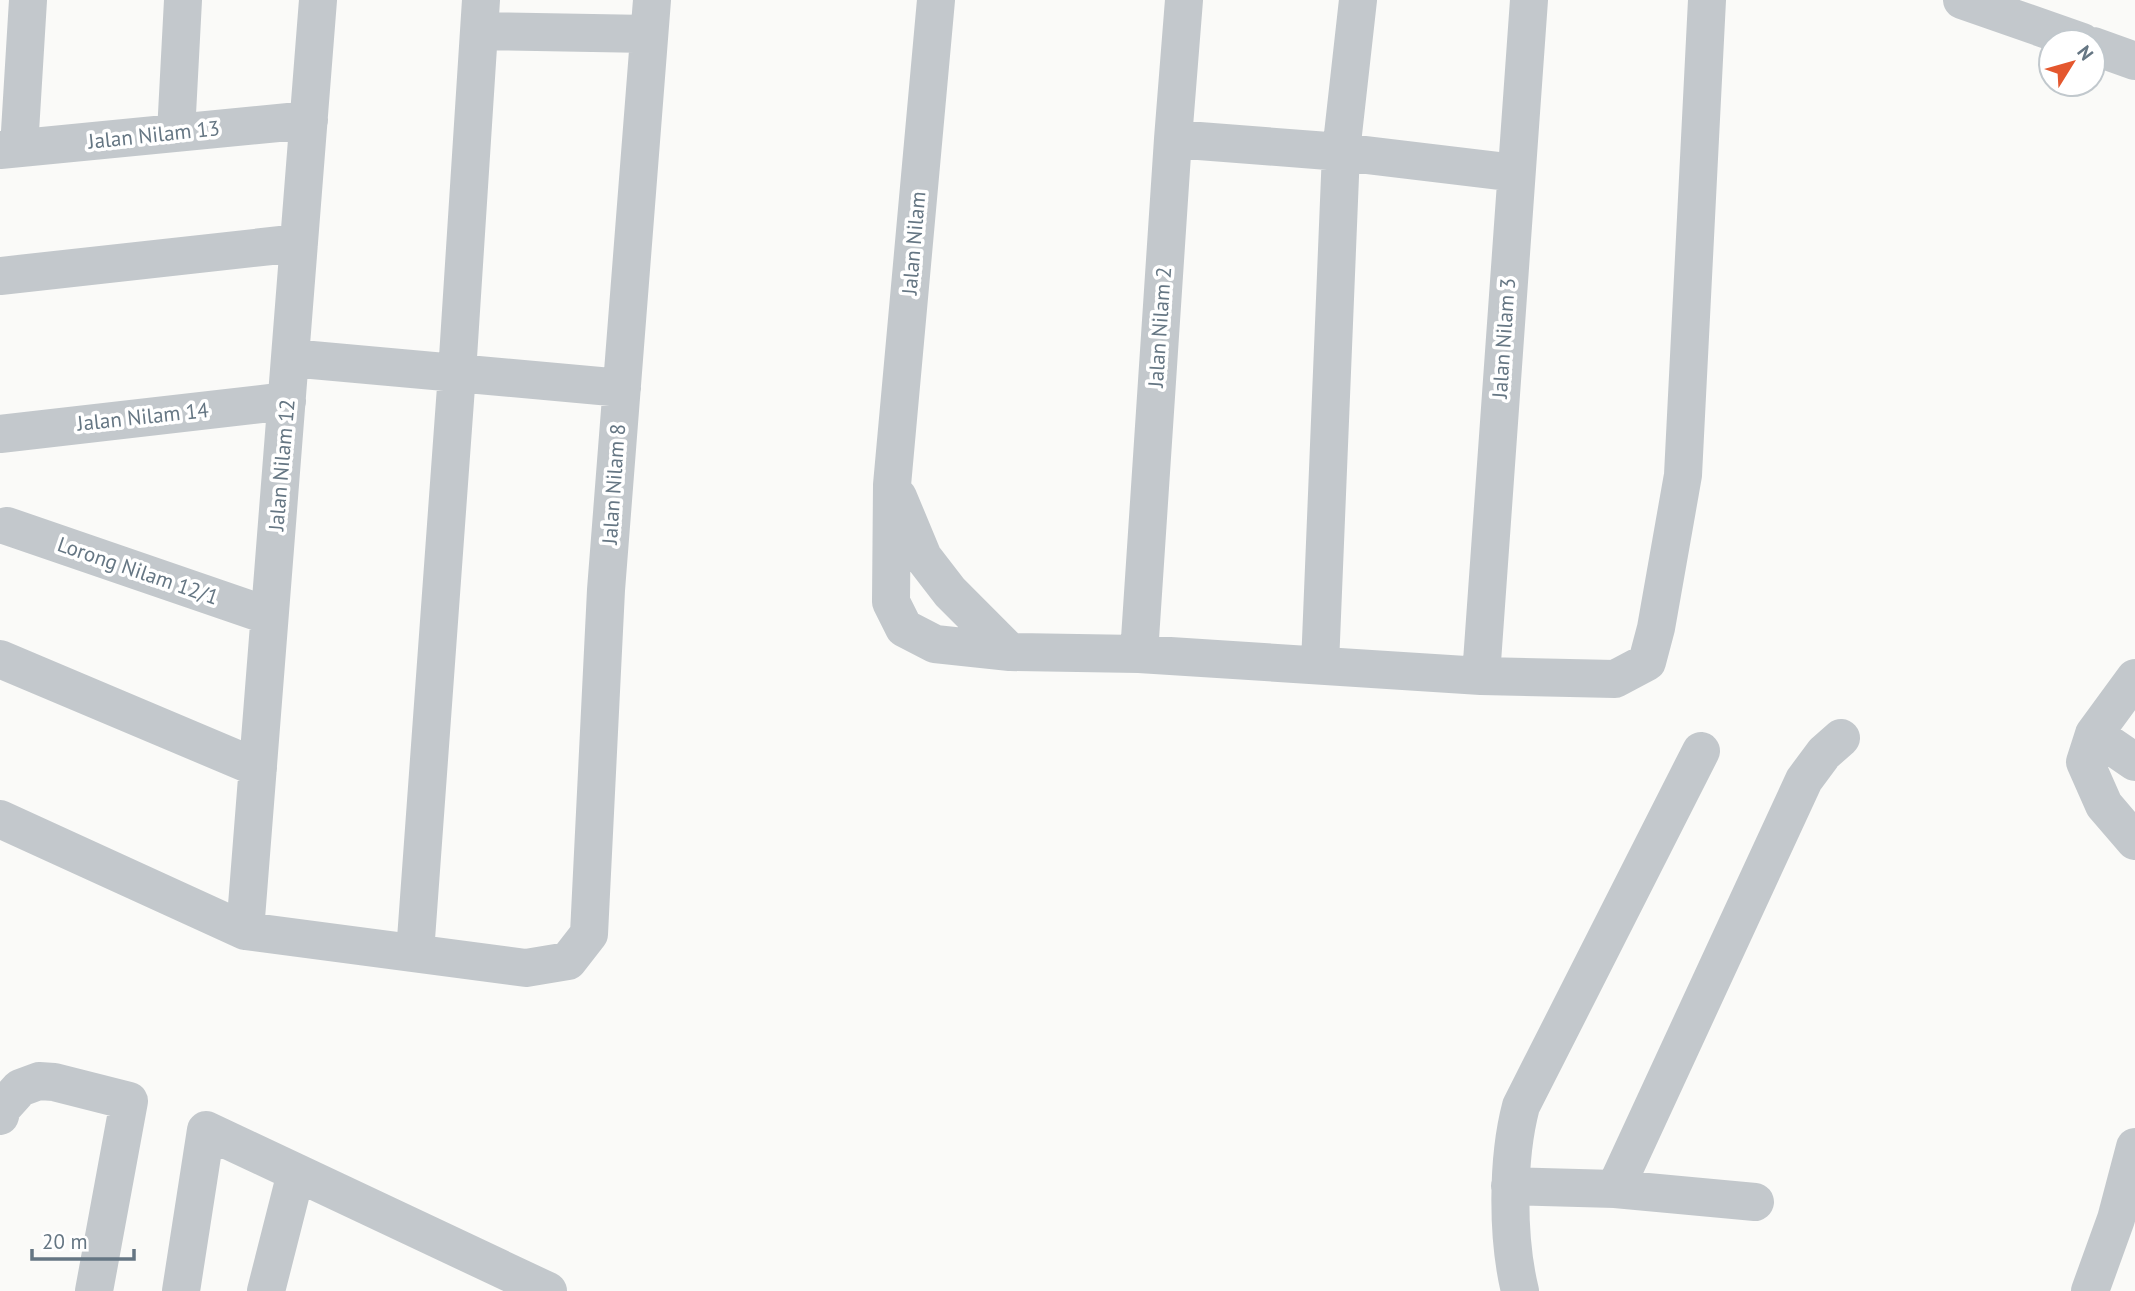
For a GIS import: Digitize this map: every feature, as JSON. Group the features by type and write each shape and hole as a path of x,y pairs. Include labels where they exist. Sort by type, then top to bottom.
{"street":[{"path":"10,149 28,0"},
{"path":"176,133 183,0"},
{"name":"Jalan Nilam 12","path":"245,931 318,0"},
{"name":"Jalan Nilam","path":"936,0 892,485 891,601 904,628 935,644 1010,652 1139,654 1481,676 1615,679 1647,662 1656,628 1683,475 1707,0"},
{"name":"Jalan Nilam 2","path":"1139,654 1184,0"},
{"path":"1320,665 1340,152 1358,0"},
{"name":"Jalan Nilam 3","path":"1481,676 1529,0"},
{"path":"1962,0 2042,28"},
{"path":"0,819 245,931 415,953 480,15 651,17"},
{"name":"Jalan Nilam 8","path":"415,953 526,968 568,961 589,934 606,590 651,17"},
{"path":"2107,51 2135,61"},
{"name":"Jalan Nilam 13","path":"10,149 309,120"},
{"path":"1173,139 1340,152 1516,173"},
{"path":"0,276 299,243"},
{"path":"290,358 622,388"},
{"name":"Jalan Nilam 14","path":"0,433 287,401"},
{"path":"892,485 923,557 950,592 1010,652"},
{"name":"Lorong Nilam 12/1","path":"8,526 270,616"},
{"path":"0,659 258,768"},
{"path":"2135,678 2094,734 2085,762 2104,805 2135,841"},
{"path":"2094,734 2135,762"},
{"path":"1615,1189 1804,780 1824,753 1841,738"},
{"path":"1520,1291 1515,1271 1510,1186 1513,1136 1521,1106 1701,751"},
{"path":"0,1116 2,1108 20,1088 39,1081 54,1082 129,1101 94,1291"},
{"path":"181,1291 206,1130 548,1291"},
{"path":"2090,1291 2116,1219 2135,1147"},
{"path":"266,1291 296,1173"},
{"path":"1510,1186 1615,1189 1755,1202"}]}
